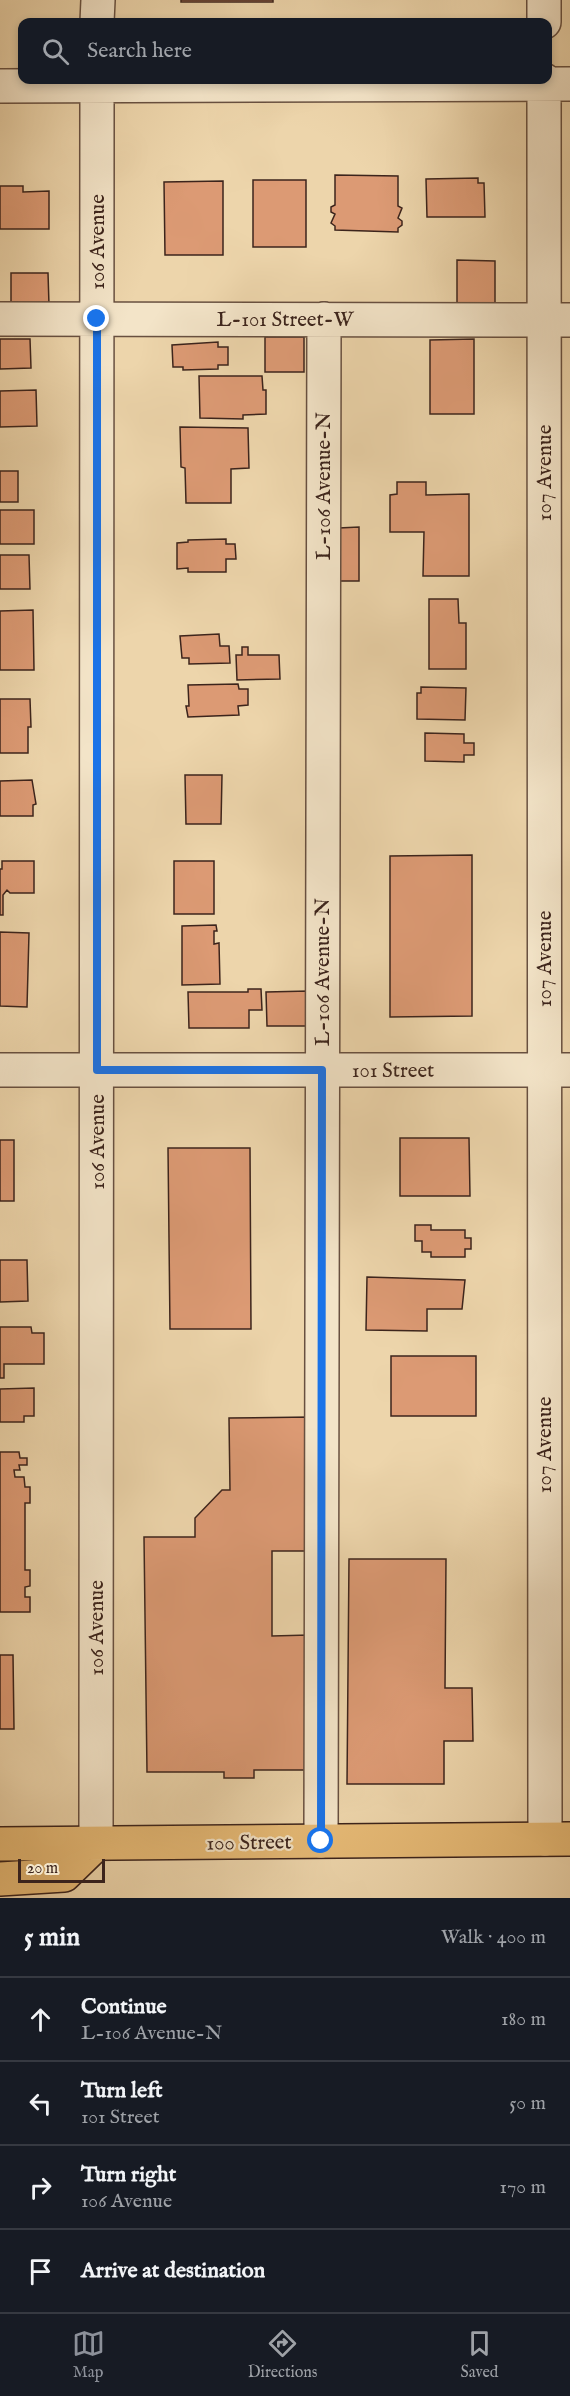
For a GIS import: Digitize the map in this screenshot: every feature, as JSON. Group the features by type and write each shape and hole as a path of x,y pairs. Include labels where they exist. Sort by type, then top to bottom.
{"main road":[{"name":"100 Street","path":"0,1844 557,1839"},
{"path":"0,1879 64,1875 96,1844"}],"street":[{"path":"98,0 98,18"},
{"path":"544,0 544,18"},
{"name":"107 Avenue","path":"553,82 557,320 557,1839"},
{"path":"0,86 65,84"},
{"name":"106 Avenue","path":"96,1844 97,84"},
{"name":"L-101 Street-W","path":"0,319 557,320"},
{"name":"L-106 Avenue-N","path":"321,1841 324,319"},
{"name":"101 Street","path":"0,1070 557,1070"}],"building":[{"path":"181,0 273,0 273,2 181,2"},
{"path":"335,175 398,176 398,206 402,208 398,218 402,221 402,225 398,228 398,232 335,230 335,226 331,223 335,214 331,212 331,207 335,205"},
{"path":"478,178 478,183 484,183 485,217 427,217 426,179"},
{"path":"253,180 306,180 306,247 253,247"},
{"path":"223,181 223,255 165,255 164,182"},
{"path":"0,186 23,186 23,192 49,191 49,229 0,229"},
{"path":"457,260 495,261 495,304 457,303"},
{"path":"11,273 48,273 49,305 11,305"},
{"path":"265,337 304,337 304,372 265,372"},
{"path":"0,339 30,339 31,368 0,369"},
{"path":"474,339 474,414 430,414 430,340"},
{"path":"218,342 218,347 228,347 228,365 218,365 218,369 183,370 183,367 173,367 172,345"},
{"path":"199,376 262,376 263,390 266,390 266,414 243,415 243,419 200,418"},
{"path":"36,390 37,426 0,427 0,391"},
{"path":"180,427 248,428 249,468 231,469 231,503 186,503 185,468 181,467"},
{"path":"0,471 18,471 18,502 0,502"},
{"path":"397,482 426,482 426,495 469,494 469,576 423,576 424,532 390,532 390,495 397,494"},
{"path":"0,510 34,510 34,544 0,544"},
{"path":"359,527 359,581 339,581 339,528"},
{"path":"226,539 226,544 235,544 236,559 226,559 226,572 188,572 188,568 177,569 177,543 188,542 188,540"},
{"path":"0,555 29,555 30,589 0,589"},
{"path":"429,599 458,599 459,623 466,623 466,669 429,669"},
{"path":"33,610 34,670 0,670 0,611"},
{"path":"219,634 220,646 229,646 230,663 189,664 189,658 182,658 180,636"},
{"path":"242,647 248,647 248,655 279,655 280,679 237,680 236,655 242,655"},
{"path":"238,684 239,689 248,689 248,705 238,706 239,715 188,717 186,706 189,706 188,685"},
{"path":"421,687 466,688 465,720 417,719 417,693 421,693"},
{"path":"0,699 30,699 31,727 28,727 28,753 0,753"},
{"path":"425,733 464,734 464,743 474,743 474,755 464,755 464,762 425,761"},
{"path":"185,775 222,775 221,824 186,824"},
{"path":"32,780 36,804 33,805 33,816 0,816 0,781"},
{"path":"472,855 472,1016 390,1017 390,856"},
{"path":"2,861 34,861 34,893 10,893 7,890 3,895 3,915 0,915 0,869 2,869"},
{"path":"174,861 214,861 214,914 174,914"},
{"path":"216,925 214,944 219,943 220,984 182,985 182,926"},
{"path":"0,932 29,933 27,1007 0,1006"},
{"path":"248,989 261,989 262,1010 249,1010 249,1028 189,1028 188,992 248,992"},
{"path":"309,991 309,1026 267,1026 266,992"},
{"path":"400,1138 469,1138 470,1196 400,1196"},
{"path":"0,1140 14,1140 14,1201 0,1201"},
{"path":"168,1148 250,1148 251,1329 170,1329"},
{"path":"415,1225 431,1225 431,1230 465,1230 465,1238 471,1238 471,1249 465,1249 465,1257 431,1257 431,1252 422,1252 422,1241 415,1241"},
{"path":"0,1260 27,1260 28,1301 0,1302"},
{"path":"367,1277 465,1280 462,1309 427,1309 427,1331 366,1330"},
{"path":"0,1327 31,1327 32,1333 44,1333 44,1364 4,1364 4,1378 0,1378"},
{"path":"391,1356 476,1356 476,1416 391,1416"},
{"path":"34,1388 34,1416 24,1416 24,1422 0,1422 0,1389"},
{"path":"312,1417 311,1551 272,1551 272,1636 309,1635 309,1770 254,1770 254,1778 224,1778 224,1772 147,1772 144,1537 195,1537 195,1518 222,1490 230,1490 229,1418"},
{"path":"0,1452 19,1452 20,1458 27,1458 27,1465 19,1465 20,1470 14,1470 15,1477 24,1477 25,1487 30,1487 30,1503 25,1503 25,1570 30,1570 30,1586 25,1587 25,1597 30,1597 30,1612 0,1612"},
{"path":"349,1559 446,1559 445,1688 472,1688 473,1741 444,1741 444,1784 347,1784"},
{"path":"0,1655 13,1655 14,1729 0,1729"}],"route":[{"path":"97,319 97,1070 322,1070 321,1841"}]}
